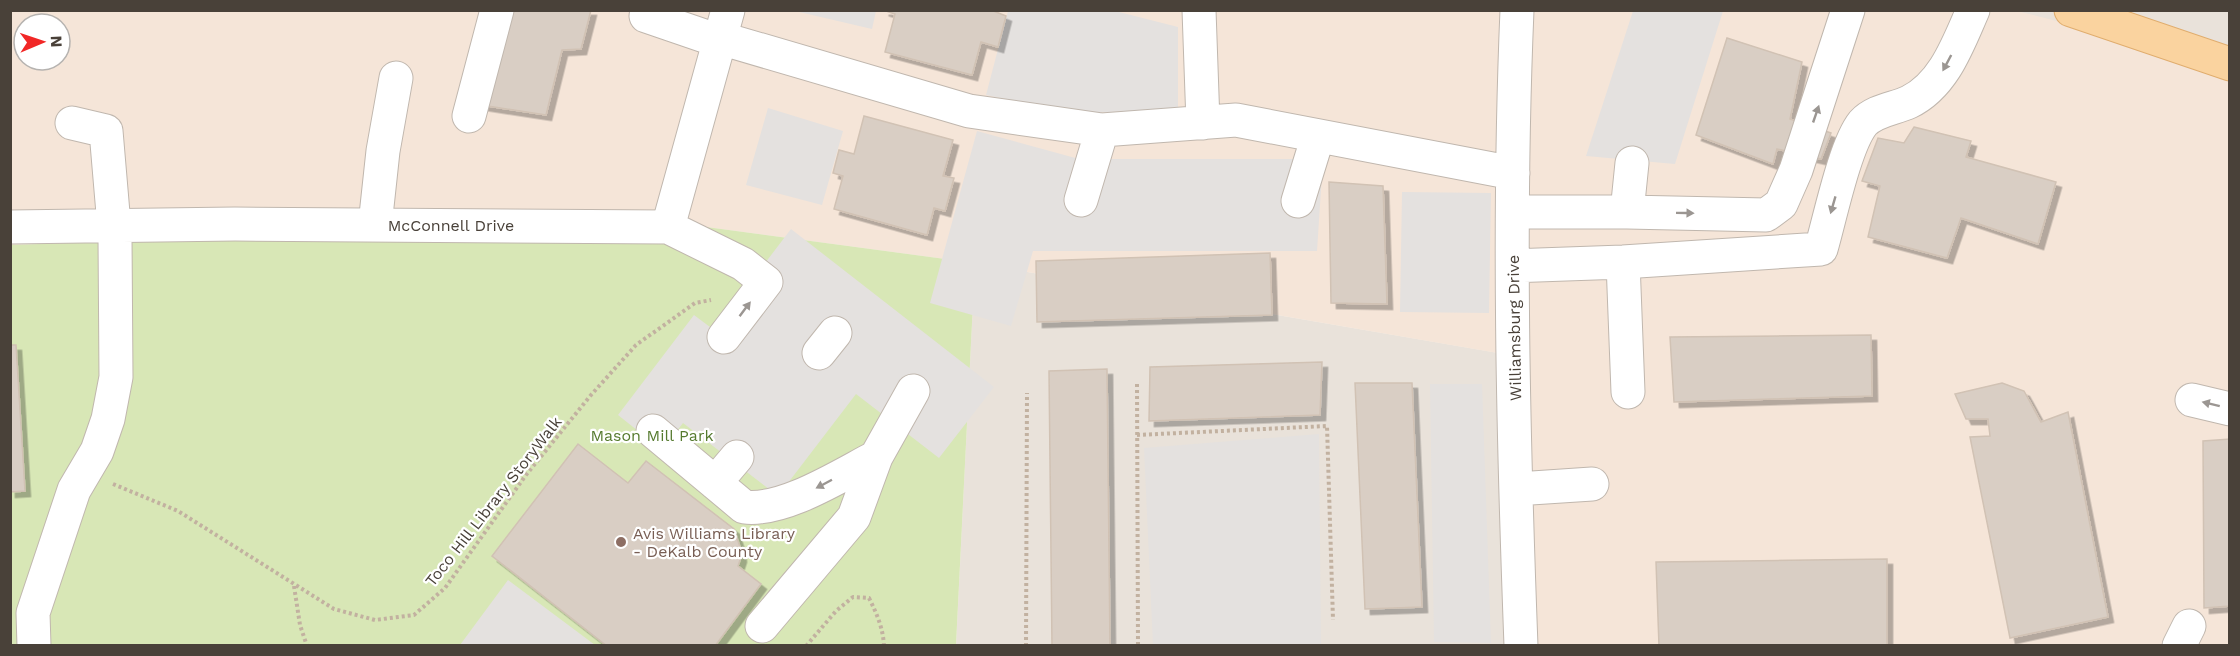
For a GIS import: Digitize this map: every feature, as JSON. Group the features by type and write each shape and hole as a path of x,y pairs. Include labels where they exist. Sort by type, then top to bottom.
{"main road":[{"path":"2071,10 2229,64"}],"street":[{"path":"469,116 497,10"},
{"path":"1199,10 1203,123"},
{"name":"Williamsburg Drive","path":"1517,10 1512,127 1516,489 1521,645"},
{"path":"1513,212 1766,215 1781,204 1796,170 1848,10"},
{"path":"1513,266 1623,262 1821,249 1852,142 1864,122 1884,109 1909,102 1937,82 1973,10"},
{"path":"646,16 723,30 969,111 1102,130 1236,120 1513,173"},
{"path":"723,30 668,227 742,264 766,282 724,337"},
{"path":"375,225 383,151 396,78"},
{"path":"34,645 22,616 74,490 97,451 108,419 116,378 113,225 105,131 72,123"},
{"path":"1081,200 1102,130"},
{"path":"1298,201 1318,136"},
{"path":"1627,212 1632,163"},
{"name":"McConnell Drive","path":"10,227 375,225 668,227"},
{"path":"1623,262 1628,392"},
{"path":"762,626 854,517 876,457 913,391"},
{"path":"2192,400 2229,409"},
{"path":"653,431 744,507 755,509 806,494 876,457"},
{"path":"715,483 736,457"},
{"path":"1516,489 1592,484"}],"path":[{"name":"Toco Hill Library StoryWalk","path":"108,482 178,511 334,609 375,620 414,615 445,588 526,475 591,395 636,345 695,303 717,299 746,308"},
{"path":"1137,384 1138,645"},
{"path":"1026,645 1027,393"},
{"path":"1137,435 1327,426 1333,620"},
{"path":"294,585 300,625 307,645"},
{"path":"806,645 836,611 853,597 869,598 878,615 884,634 884,645"}],"shaded area":[{"path":"876,10 872,29 795,11"},
{"path":"2013,10 2229,65 2229,645 1526,645 1515,356 975,263 669,222 11,245 10,11"},
{"path":"1008,11 1115,11 1178,27 1178,110 1076,113 986,95"},
{"path":"1633,11 1723,11 1675,164 1586,156"},
{"path":"2014,11 2229,11 2229,65"},
{"path":"768,108 843,131 822,205 746,185"},
{"path":"977,131 1079,159 1323,159 1317,251 1033,251 1011,326 930,303"},
{"path":"1402,192 1491,193 1489,313 1400,312"},
{"path":"791,229 994,387 939,458 856,394 778,496 683,423 662,450 618,415 694,315 714,330"},
{"path":"975,263 1516,356 1526,645 956,646"},
{"path":"1430,384 1482,384 1491,643 1434,642"},
{"path":"1319,434 1321,645 1153,645 1144,448"},
{"path":"508,580 595,645 460,645"}],"green space":[{"name":"Mason Mill Park","path":"669,222 975,263 956,645 11,645 10,245"}],"building":[{"path":"507,10 591,10 581,49 562,50 546,115 481,105"},
{"path":"883,10 991,10 1006,16 998,47 981,42 972,75 885,52 895,14"},
{"path":"1727,38 1802,62 1790,119 1831,133 1821,159 1777,149 1773,164 1696,135"},
{"path":"864,116 953,140 943,176 954,178 945,211 934,208 927,235 834,209 843,176 833,173 839,150 854,154"},
{"path":"1914,127 1971,141 1966,157 2056,182 2038,244 1961,218 1947,258 1868,237 1880,186 1862,181 1878,138 1904,143"},
{"path":"1329,182 1383,186 1387,304 1331,303"},
{"path":"1270,253 1272,315 1037,322 1036,261"},
{"path":"1871,335 1872,396 1674,402 1670,337"},
{"path":"10,345 16,345 25,491 10,492"},
{"path":"1322,362 1320,415 1149,421 1150,367"},
{"path":"1107,369 1110,646 1052,646 1049,371"},
{"path":"1355,383 1412,383 1422,607 1365,609"},
{"path":"2002,383 2024,391 2041,422 2068,412 2108,617 2010,638 1970,437 1990,436 1988,419 1966,419 1955,394"},
{"path":"2230,439 2230,606 2204,608 2203,441"},
{"name":"Avis Williams Library - DeKalb County","path":"578,444 628,483 646,461 734,529 740,547 741,557 738,566 761,584 715,646 607,646 492,556"},
{"path":"1887,559 1887,646 1659,646 1656,562"}],"place":[{"name":"Avis Williams Library - DeKalb County","path":"621,542"}]}
